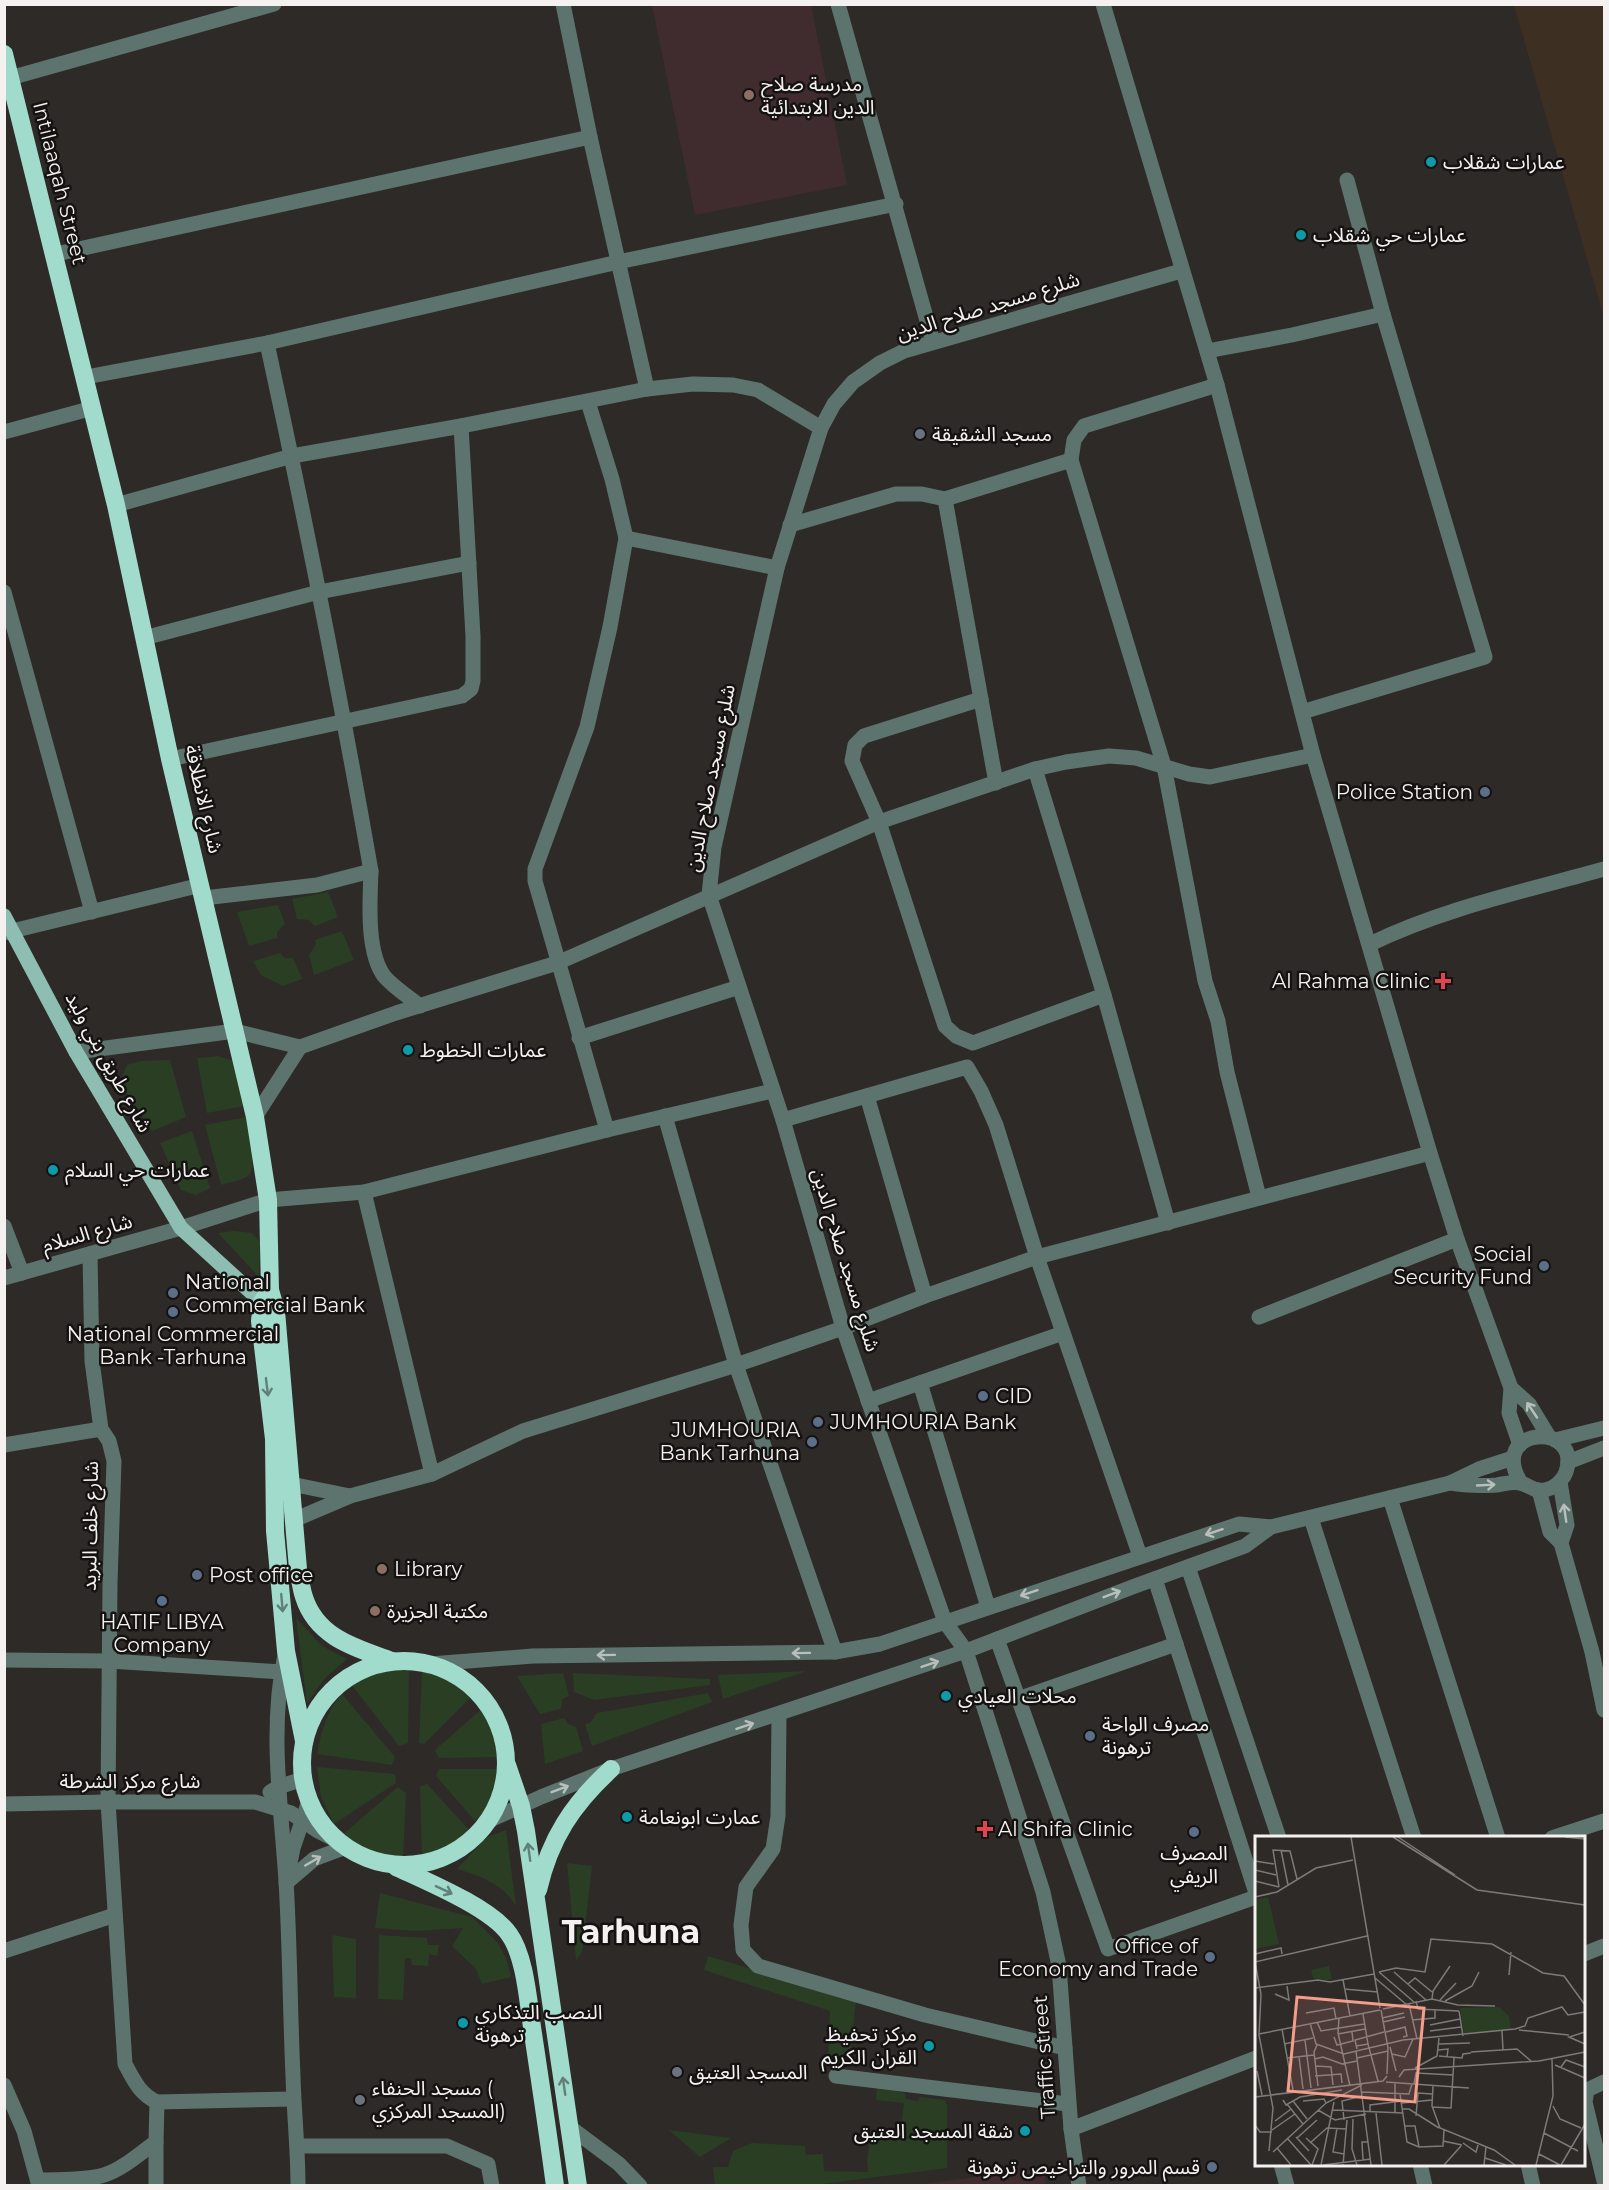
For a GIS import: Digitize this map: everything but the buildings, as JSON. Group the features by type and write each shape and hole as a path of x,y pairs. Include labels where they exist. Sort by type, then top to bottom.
{"highway":[{"name":"Intilaaqah Street","path":"4,54 86,377"},
{"name":"شارع الانطلاقة","path":"86,377 171,759 255,1117 268,1200 266,1296"},
{"path":"266,1296 276,1311 300,1578 304,1597 312,1614 324,1629 344,1644 392,1661 430,1664 454,1674 476,1690 492,1711 502,1736 506,1762 521,1806 578,2186"},
{"path":"266,1296 260,1321 273,1439 275,1531 286,1651 304,1741"},
{"path":"392,1661 362,1670 335,1687 315,1712 304,1741 302,1760 303,1779 309,1802 321,1823 341,1844 372,1860 392,1865 463,1899 509,1934 518,1955 529,2003 555,2186"},
{"path":"392,1865 419,1865 446,1857 469,1842 488,1821 501,1793 506,1762"},
{"path":"536,1897 543,1868 554,1839 570,1813 611,1769"}],"main road":[{"name":"شارع طريق بني وليد","path":"4,916 9,932 76,1052 181,1228 266,1296"}],"street":[{"path":"10,78 274,4"},
{"path":"563,4 590,138 647,389"},
{"path":"838,4 933,342"},
{"path":"1103,4 1181,271 1217,385 1302,712 1430,1153 1457,1239 1511,1388 1509,1413 1516,1451 1514,1471 1521,1483 1529,1488 1539,1490 1551,1488 1560,1482 1566,1473 1568,1462 1566,1454 1529,1404 1511,1388"},
{"path":"56,254 590,138"},
{"path":"1302,712 1485,657 1383,314 1347,180"},
{"path":"86,377 267,343 618,262 896,204"},
{"name":"شلرع مسجد صلاح الدين","path":"966,1651 945,1622 843,1328 783,1120 709,895 714,847 777,568 821,428 834,404 852,382 880,363 904,351 1181,271"},
{"path":"1207,351 1292,335 1383,314"},
{"path":"267,343 345,723 371,871 369,912 372,946 384,975 420,1006"},
{"path":"116,506 292,456 461,426 647,389 693,384 734,385 758,390 821,428"},
{"path":"1217,385 1084,426 1074,440 1071,460 1164,766 1205,981 1218,1021 1227,1072 1259,1197"},
{"path":"588,402 612,479 626,538 610,627 587,727 535,869 535,881 607,1130"},
{"path":"4,432 93,408"},
{"path":"171,759 462,696 471,689 473,636 461,426"},
{"path":"790,525 896,494 922,494 945,499 1071,460"},
{"path":"945,499 996,783"},
{"path":"626,538 777,568"},
{"path":"144,638 319,592 469,563"},
{"path":"4,592 92,912"},
{"path":"981,699 864,736 855,745 852,761 879,822 945,1026 956,1036 973,1043 1104,995"},
{"path":"76,1052 235,1031 300,1047 557,963 879,822 1035,769 1109,756 1136,758 1189,774 1210,777 1314,755"},
{"path":"1035,769 1104,995 1168,1223"},
{"path":"1370,944 1397,931 1456,910 1605,868"},
{"path":"9,932 92,912 202,892 317,885 371,871"},
{"path":"579,1038 739,987"},
{"path":"255,1117 300,1047"},
{"path":"783,1120 967,1067 996,1125 1037,1257 1140,1556"},
{"name":"شارع السلام","path":"4,1278 181,1228 268,1200 364,1192 772,1091"},
{"path":"867,1096 925,1296"},
{"path":"665,1116 736,1365 835,1652"},
{"path":"294,1520 350,1496 432,1474 522,1431 736,1365 1037,1257 1430,1153"},
{"path":"364,1192 432,1474"},
{"path":"4,1226 22,1273"},
{"path":"1259,1317 1457,1239"},
{"name":"شارع خلف البريد","path":"90,1254 92,1361 101,1429 109,1441 114,1461 108,1802 125,2064 136,2085 146,2097 157,2102"},
{"path":"868,1401 1063,1333"},
{"path":"920,1383 988,1607"},
{"path":"430,1664 533,1656 835,1652 880,1644 1239,1524 1271,1527 1450,1483 1516,1451 1533,1436 1552,1438 1605,1428"},
{"path":"4,1445 101,1429"},
{"path":"1568,1462 1605,1448"},
{"path":"1560,1482 1567,1525 1561,1543"},
{"path":"1450,1483 1481,1486 1521,1483"},
{"path":"291,1484 350,1496"},
{"path":"1539,1490 1550,1532 1561,1543 1592,1652 1605,1710"},
{"path":"1390,1498 1497,1836"},
{"path":"1311,1518 1413,1836"},
{"path":"488,1821 611,1769 966,1651 1245,1546 1271,1527"},
{"path":"1188,1567 1278,1836"},
{"path":"1155,1579 1255,1889"},
{"path":"996,1638 1108,1949 1255,1896"},
{"path":"1018,1699 1176,1644"},
{"path":"286,1651 282,1672 276,1753 286,1883 298,2186"},
{"name":"Traffic street","path":"966,1651 1043,1892 1059,1966 1068,2104 1079,2186"},
{"path":"4,1660 109,1661 282,1672"},
{"path":"779,1715 778,1816 773,1849 746,1887 741,1924 743,1950 758,1966 925,2015 1065,2048"},
{"path":"255,1802 278,1787 303,1779"},
{"name":"شارع مركز الشرطة","path":"4,1804 255,1802 291,1813 341,1844"},
{"path":"286,1883 293,1848 309,1802"},
{"path":"1558,1836 1605,1821"},
{"path":"286,1883 314,1859 341,1844"},
{"path":"4,1951 115,1915"},
{"path":"1585,1953 1605,1946"},
{"path":"1071,2129 1255,2061"},
{"path":"836,2076 1068,2104"},
{"path":"1605,2082 1587,2090 1585,2102 1605,2181"},
{"path":"4,2085 24,2131 39,2183 104,2175 156,2142"},
{"path":"156,2186 157,2102 293,2099"},
{"path":"571,2128 619,2164 640,2186"},
{"path":"298,2146 447,2146 489,2164 492,2186"},
{"path":"1282,2166 1287,2186"},
{"path":"1420,2166 1425,2186"},
{"path":"1528,2166 1533,2186"}],"shaded area":[{"name":"مدرسة صلاح الدين الابتدائية","path":"652,5 811,5 847,185 695,215"},
{"path":"1514,5 1604,5 1604,318"},
{"path":"1043,2168 1046,2185 916,2185"}],"green space":[{"path":"328,892 338,917 315,926 309,920 297,919 292,899"},
{"path":"278,905 285,924 277,932 277,938 249,946 237,912"},
{"path":"342,931 354,960 314,975 309,955 316,944 315,940"},
{"path":"280,953 285,958 293,958 302,979 283,986 261,975 253,961"},
{"path":"218,1056 234,1061 244,1106 207,1113 197,1058"},
{"path":"170,1060 186,1117 152,1131 120,1082 127,1065 141,1061"},
{"path":"247,1117 252,1158 251,1172 242,1179 221,1185 205,1125"},
{"path":"192,1131 210,1188 196,1195 181,1190 160,1143"},
{"path":"234,1231 252,1233 260,1242 259,1277 218,1233"},
{"path":"296,1618 322,1646 347,1659 325,1678 307,1703"},
{"path":"386,1669 409,1669 408,1743 399,1746 351,1684"},
{"path":"430,1671 453,1679 462,1686 470,1698 424,1744 419,1743 422,1672"},
{"path":"807,1671 723,1699 718,1675"},
{"path":"563,1673 569,1696 562,1699 561,1709 540,1714 517,1676"},
{"path":"573,1673 710,1679 710,1685 594,1700 574,1692"},
{"path":"708,1693 712,1702 592,1746 585,1724 590,1723 597,1713"},
{"path":"342,1694 395,1757 392,1765 317,1754 325,1722 332,1707"},
{"path":"488,1706 500,1730 501,1757 439,1758 435,1750"},
{"path":"564,1718 568,1724 576,1727 583,1751 545,1764 541,1724"},
{"path":"317,1767 395,1774 396,1783 334,1824 321,1797"},
{"path":"439,1769 500,1769 495,1798 487,1810 475,1821 436,1776"},
{"path":"427,1784 471,1832 442,1853 422,1857 420,1786"},
{"path":"398,1787 406,1793 403,1860 370,1852 341,1836"},
{"path":"506,1830 516,1906 498,1886 457,1869 487,1837"},
{"path":"567,1863 592,1866 582,1952 576,1960"},
{"path":"380,1893 472,1917 498,1943 506,1958 511,1977 482,1984 476,1969 452,1946 463,1928 417,1931 375,1928"},
{"path":"332,1935 356,1939 356,1998 334,1997"},
{"path":"379,1935 427,1938 428,1945 439,1945 437,1956 429,1954 428,1966 412,1965 411,1958 405,1958 403,2000 378,1999"},
{"path":"708,1956 856,2000 849,2067 828,2062 830,2011 704,1970"},
{"path":"877,2086 905,2093 906,2099 918,2101 920,2097 945,2100 947,2105 947,2168 814,2185 715,2186 713,2167 728,2167 733,2151 752,2143 805,2146 806,2155 823,2154 824,2171 868,2172 867,2160 871,2131 900,2134 904,2103 876,2100"},
{"path":"669,2130 731,2138 700,2157"}],"place":[{"name":"مدرسة صلاح الدين الابتدائية","path":"749,95"},
{"name":"عمارات شقلاب","path":"1431,162"},
{"name":"عمارات حي شقلاب","path":"1301,235"},
{"name":"مسجد الشقيقة","path":"920,434"},
{"name":"Police Station","path":"1485,792"},
{"name":"Al Rahma Clinic","path":"1443,981"},
{"name":"عمارات الخطوط","path":"408,1050"},
{"name":"عمارات حي السلام","path":"53,1170"},
{"name":"Social Security Fund","path":"1544,1266"},
{"name":"National Commercial Bank","path":"173,1293"},
{"name":"National Commercial Bank -Tarhuna","path":"173,1312"},
{"name":"CID","path":"983,1396"},
{"name":"JUMHOURIA Bank","path":"818,1422"},
{"name":"JUMHOURIA Bank Tarhuna","path":"812,1442"},
{"name":"Library","path":"382,1569"},
{"name":"Post office","path":"197,1575"},
{"name":"HATIF LIBYA Company","path":"162,1601"},
{"name":"مكتبة الجزيرة","path":"375,1611"},
{"name":"محلات العيادي","path":"946,1696"},
{"name":"مصرف الواحة ترهونة","path":"1090,1736"},
{"name":"عمارت ابونعامة","path":"627,1817"},
{"name":"Al Shifa Clinic","path":"985,1829"},
{"name":"المصرف الريفي","path":"1194,1832"},
{"name":"Office of Economy and Trade","path":"1210,1957"},
{"name":"النصب التذكاري ترهونة","path":"463,2023"},
{"name":"مركز تحفيظ القران الكريم","path":"929,2046"},
{"name":"المسجد العتيق","path":"677,2072"},
{"name":"مسجد الحنفاء ( المسجد المركزي)","path":"360,2100"},
{"name":"شقة المسجد العتيق","path":"1025,2131"},
{"name":"قسم المرور والتراخيص ترهونة","path":"1212,2167"}],"district":[{"name":"Tarhuna","path":"631,1931"}]}
